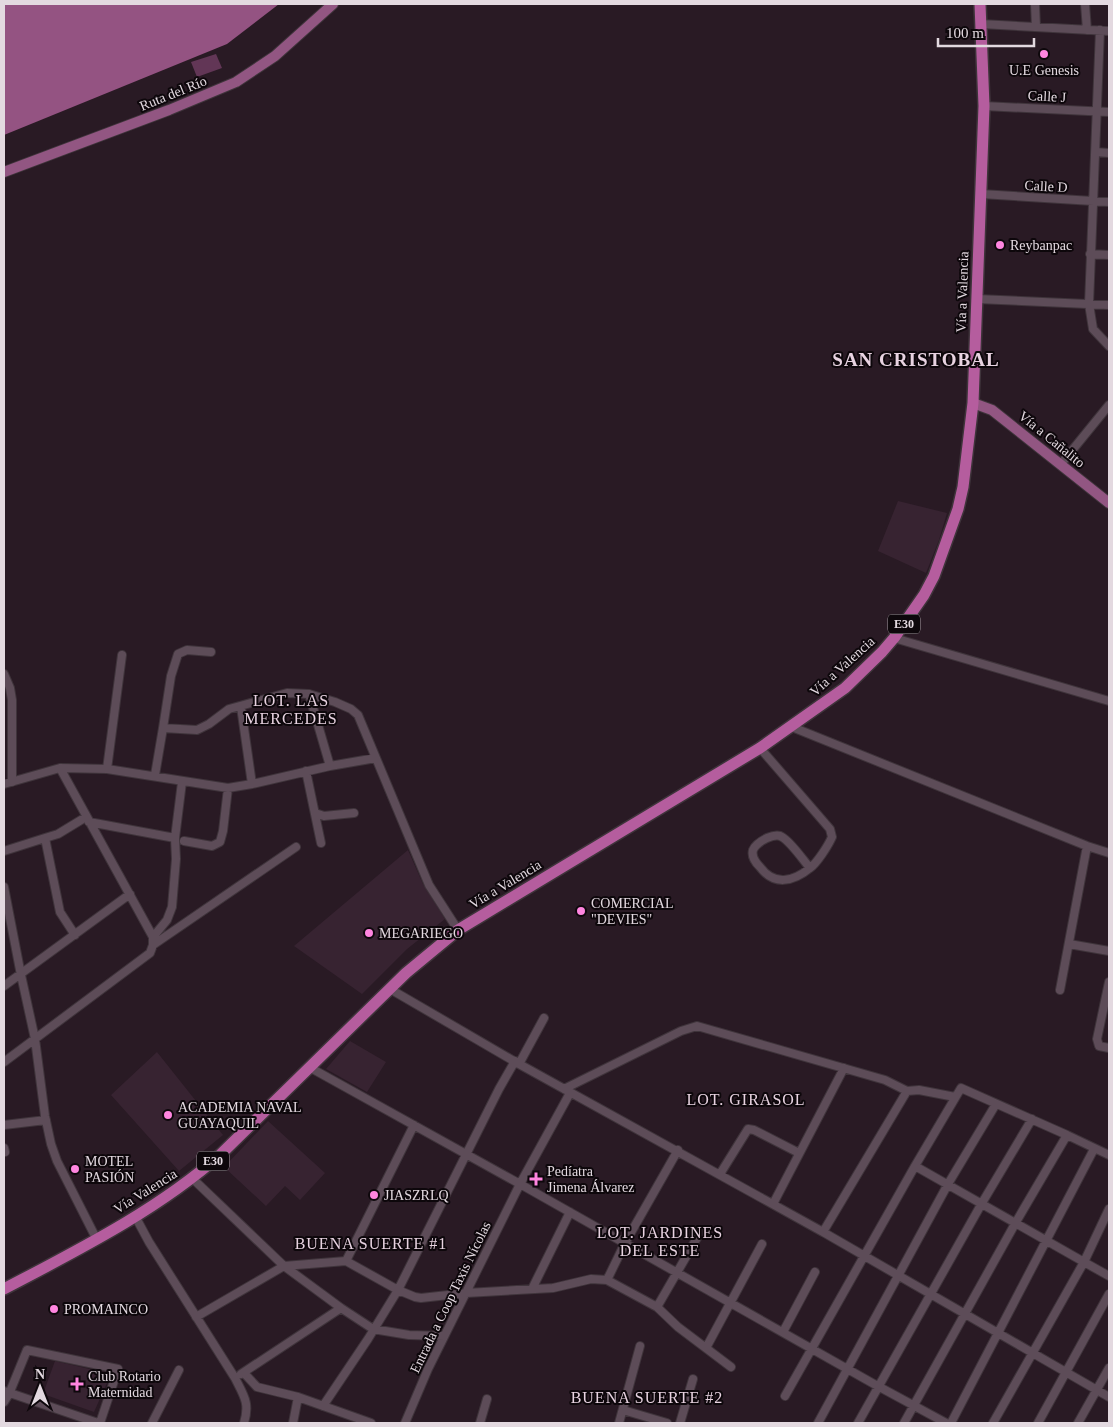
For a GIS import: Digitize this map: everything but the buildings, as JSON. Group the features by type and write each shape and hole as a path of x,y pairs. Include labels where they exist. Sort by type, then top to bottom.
{"highway":[{"name":"Vía a Valencia","path":"390,989 406,973 458,930 760,748 845,688 894,638 924,595 934,576 958,509 963,486 973,403 984,106 980,4"},
{"name":"Vía Valencia","path":"4,1289 135,1216 194,1178 390,989"}],"main road":[{"name":"Ruta del Río","path":"4,172 161,113 236,82 275,56 333,4"},
{"name":"Vía a Cañalito","path":"973,403 992,410 1109,503"}],"street":[{"path":"1035,4 1036,27"},
{"path":"1085,4 1087,30"},
{"path":"981,24 1109,31"},
{"path":"1100,30 1089,304 1092,327 1109,346"},
{"name":"Calle J","path":"984,106 1109,112"},
{"path":"1096,152 1109,152"},
{"name":"Calle D","path":"981,194 1109,202"},
{"path":"1090,254 1109,255"},
{"path":"977,298 1109,305"},
{"path":"1061,464 1109,405"},
{"path":"894,638 1109,701"},
{"path":"154,775 176,657 182,651 187,650 212,652"},
{"path":"107,769 122,655"},
{"path":"4,674 10,688 12,700 8,783 60,768 107,769 228,788 376,758"},
{"path":"162,728 196,730 209,724 229,710 280,694 309,694 335,702 355,711 428,885 458,930"},
{"path":"309,694 330,766"},
{"path":"241,707 252,784"},
{"path":"792,727 1087,846 1109,853"},
{"path":"760,748 830,829 832,834 831,840 810,868 786,880 771,878 765,874 755,861 753,851 756,846 767,838 778,835 783,837 810,868"},
{"path":"60,768 130,894 153,941"},
{"path":"306,771 321,843"},
{"path":"169,934 175,871 175,838 182,782"},
{"path":"184,841 212,846 220,842 228,788"},
{"path":"315,813 324,816 354,813"},
{"path":"4,851 58,834 88,820 175,838"},
{"path":"45,838 60,912 74,935"},
{"path":"153,941 169,934 296,846"},
{"path":"1060,990 1087,846"},
{"path":"4,887 20,975 35,1039 46,1120 57,1161 96,1238"},
{"path":"4,986 130,894"},
{"path":"4,1062 150,953 153,941 167,920 172,907"},
{"path":"1070,944 1109,951"},
{"path":"1109,982 1098,1039 1100,1046 1109,1048"},
{"path":"390,989 567,1091 678,1150 823,1232 1109,1397"},
{"path":"323,1406 398,1290 499,1089 544,1018"},
{"path":"567,1091 682,1031 697,1026 885,1080 907,1091 919,1090 955,1097"},
{"path":"309,1067 625,1242 878,1387 946,1423"},
{"path":"773,1204 844,1068"},
{"path":"785,1396 961,1088 1067,1135 1109,1156"},
{"name":"Entrada a Coop Taxis Nícolas","path":"405,1423 444,1336 567,1091"},
{"path":"823,1232 907,1091"},
{"path":"818,1423 948,1184 996,1104"},
{"path":"858,1423 982,1203 1032,1119"},
{"path":"4,1125 46,1120"},
{"path":"346,1261 414,1125"},
{"path":"720,1174 748,1129 754,1130 799,1153"},
{"path":"904,1423 1016,1222 1067,1135"},
{"path":"951,1423 1094,1148"},
{"path":"607,1280 625,1242 678,1150"},
{"path":"915,1166 1109,1276"},
{"path":"194,1178 284,1266 373,1329 408,1335 444,1336"},
{"path":"993,1423 1084,1262 1109,1209"},
{"path":"532,1289 570,1212"},
{"path":"135,1216 149,1242 246,1398 247,1411 244,1423"},
{"path":"658,1307 701,1230"},
{"path":"706,1348 762,1244"},
{"path":"196,1317 284,1266 346,1261 398,1290 422,1298 466,1293 553,1288 591,1279 607,1280 658,1307 678,1327 731,1367"},
{"path":"783,1332 815,1272"},
{"path":"1038,1423 1109,1294"},
{"path":"235,1378 341,1308"},
{"path":"619,1423 640,1346"},
{"path":"4,1402 6,1393 27,1350 118,1369 99,1423 6,1393"},
{"path":"1078,1423 1109,1368"},
{"path":"152,1423 179,1370"},
{"path":"244,1373 257,1387 298,1397 371,1423"},
{"path":"680,1423 692,1379"},
{"path":"293,1423 298,1397"},
{"path":"480,1423 487,1399"},
{"path":"622,1410 667,1423"},
{"path":"344,1423 346,1414"}],"shaded area":[{"path":"4,4 279,4 227,44 4,135"},
{"path":"216,54 222,68 197,77 191,62"},
{"path":"898,501 947,513 926,573 878,551"},
{"name":"MEGARIEGO","path":"408,850 423,884 445,919 407,949 362,994 294,946"},
{"path":"350,1041 386,1062 367,1092 326,1069"},
{"name":"ACADEMIA NAVAL GUAYAQUIL","path":"157,1052 223,1135 179,1171 111,1095"},
{"path":"268,1121 325,1173 300,1200 285,1186 266,1206 224,1167"},
{"name":"Club Rotario Maternidad","path":"55,1361 111,1374 94,1412 43,1394"}],"place":[{"name":"U.E Genesis","path":"1044,54"},
{"name":"Reybanpac","path":"1000,245"},
{"name":"COMERCIAL \"DEVIES\"","path":"581,911"},
{"name":"MEGARIEGO","path":"369,933"},
{"name":"ACADEMIA NAVAL GUAYAQUIL","path":"168,1115"},
{"name":"MOTEL PASIÓN","path":"75,1169"},
{"name":"Pedíatra Jimena Álvarez","path":"536,1179"},
{"name":"JIASZRLQ","path":"374,1195"},
{"name":"PROMAINCO","path":"54,1309"},
{"name":"Club Rotario Maternidad","path":"77,1384"}],"district":[{"name":"SAN CRISTOBAL","path":"916,359"},
{"name":"LOT. LAS MERCEDES","path":"291,709"},
{"name":"LOT. GIRASOL","path":"746,1099"},
{"name":"LOT. JARDINES DEL ESTE","path":"660,1241"},
{"name":"BUENA SUERTE #1","path":"371,1243"},
{"name":"BUENA SUERTE #2","path":"647,1397"}]}
